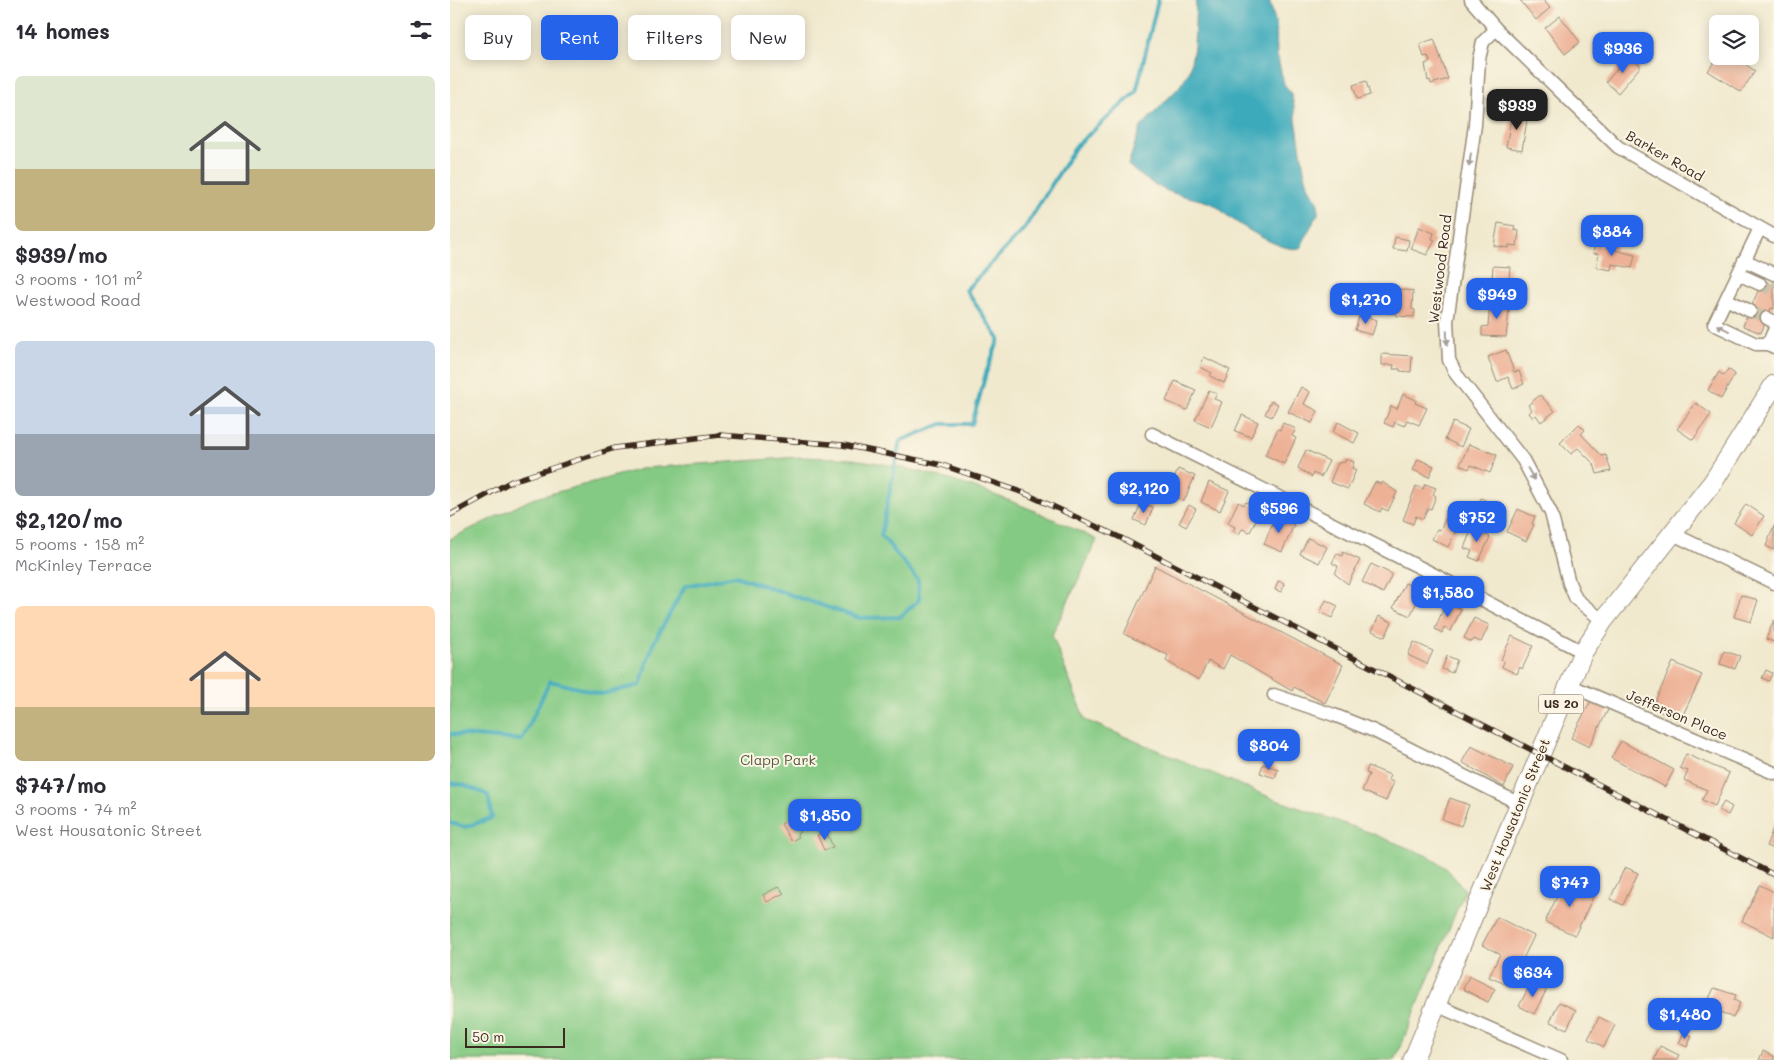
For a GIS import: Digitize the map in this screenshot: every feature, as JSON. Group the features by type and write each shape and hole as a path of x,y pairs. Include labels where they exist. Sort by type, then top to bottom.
{"highway":[{"name":"West Housatonic Street","path":"1413,1060 1584,652 1603,621 1713,482 1774,385"}],"street":[{"name":"Barker Road","path":"1471,0 1496,29 1618,147 1774,236"},
{"name":"Westwood Road","path":"1496,29 1483,42 1479,59 1475,125 1447,321 1450,360 1456,374 1522,460 1540,489 1551,513 1569,583 1576,599 1603,621"},
{"path":"1760,228 1714,324 1756,344 1771,345 1774,331"},
{"path":"1744,260 1774,274"},
{"path":"1738,274 1760,284"},
{"path":"1726,299 1750,311"},
{"path":"1152,434 1427,570 1584,652"},
{"path":"1671,533 1774,583"},
{"name":"Jefferson Place","path":"1569,685 1774,774"},
{"path":"1274,695 1334,715 1374,731 1520,804"},
{"path":"1436,1005 1561,1060"}],"green space":[{"name":"Clapp Park","path":"800,457 858,460 926,473 1013,502 1097,540 1052,635 1085,720 1274,799 1371,833 1428,856 1447,869 1465,890 1395,1060 450,1060 450,539 532,499 644,468"}],"water":[{"path":"1196,0 1269,0 1276,24 1277,55 1284,84 1291,93 1304,170 1309,188 1318,202 1318,214 1304,239 1302,247 1295,249 1286,248 1265,239 1236,222 1214,204 1161,188 1128,165 1140,128 1179,87 1189,72 1194,47"}],"building":[{"path":"1520,0 1543,0 1550,8 1536,20"},
{"path":"1560,16 1580,42 1565,54 1545,28"},
{"path":"1434,39 1448,79 1431,84 1430,80 1428,81 1425,64 1430,62 1428,56 1424,57 1420,44"},
{"path":"1628,56 1641,66 1618,93 1606,82"},
{"path":"1712,65 1746,65 1755,71 1741,92 1708,71"},
{"path":"1366,81 1370,95 1357,99 1353,85"},
{"path":"1512,112 1528,114 1522,150 1506,147"},
{"path":"1498,223 1515,226 1514,230 1519,231 1517,246 1509,245 1509,248 1494,246"},
{"path":"1419,227 1434,233 1432,239 1435,240 1427,255 1411,249"},
{"path":"1395,237 1409,240 1407,251 1393,249"},
{"path":"1602,242 1616,245 1615,250 1635,255 1632,268 1612,264 1611,270 1596,267 1599,254 1593,253 1595,245 1601,247"},
{"path":"1493,266 1510,267 1508,293 1491,292"},
{"path":"1764,277 1774,281 1774,309 1771,308 1761,333 1743,326"},
{"path":"1391,288 1413,291 1412,309 1415,310 1414,317 1397,316 1397,314 1387,313"},
{"path":"1490,301 1510,302 1506,337 1482,336 1482,327 1488,326"},
{"path":"1360,314 1377,320 1372,335 1355,330"},
{"path":"1506,350 1514,372 1519,371 1524,384 1513,389 1508,377 1497,382 1488,357"},
{"path":"1382,354 1412,356 1411,372 1393,369 1394,365 1382,365"},
{"path":"1204,357 1230,370 1224,383 1210,376 1212,373 1200,367"},
{"path":"1728,369 1735,374 1721,399 1708,390 1719,372 1724,376"},
{"path":"1175,381 1196,390 1187,410 1166,401"},
{"path":"1301,387 1310,392 1304,404 1318,411 1312,423 1288,412"},
{"path":"1209,390 1217,394 1214,399 1222,402 1211,427 1195,420"},
{"path":"1403,394 1416,400 1415,403 1427,408 1419,425 1407,420 1404,426 1395,422 1393,427 1384,423 1391,406 1397,409"},
{"path":"1540,395 1555,411 1541,422 1536,415 1533,418 1529,413 1532,410 1528,405"},
{"path":"1271,401 1278,404 1272,417 1265,414"},
{"path":"1696,403 1711,414 1693,440 1677,429"},
{"path":"1242,415 1258,422 1251,437 1235,431"},
{"path":"1338,422 1359,433 1354,443 1333,432"},
{"path":"1453,422 1469,429 1461,447 1445,439"},
{"path":"1283,423 1296,429 1292,436 1296,438 1284,464 1265,455"},
{"path":"1579,424 1585,430 1581,434 1602,456 1606,455 1611,471 1597,474 1594,464 1578,448 1571,454 1560,443"},
{"path":"1469,444 1497,455 1490,473 1471,465 1469,469 1460,465"},
{"path":"1306,450 1329,461 1321,477 1313,473 1312,477 1298,468"},
{"path":"1346,459 1354,462 1352,468 1356,470 1348,489 1330,482 1338,463 1345,462"},
{"path":"1418,459 1434,466 1429,477 1413,470"},
{"path":"1178,469 1195,476 1184,501 1168,494"},
{"path":"1209,482 1229,491 1220,511 1201,502"},
{"path":"1375,482 1381,484 1382,482 1397,492 1388,511 1382,508 1380,512 1364,504"},
{"path":"1425,484 1436,488 1433,494 1436,496 1431,509 1428,508 1423,519 1416,516 1413,524 1403,520 1416,486 1423,489"},
{"path":"1481,498 1494,505 1488,520 1474,514"},
{"path":"1238,502 1244,505 1246,502 1261,510 1250,532 1242,529 1239,534 1233,531 1235,527 1228,523"},
{"path":"1141,503 1153,507 1146,525 1134,520"},
{"path":"1746,504 1764,516 1752,535 1734,523"},
{"path":"1189,505 1196,509 1186,527 1179,523"},
{"path":"1518,509 1535,517 1532,524 1534,525 1526,541 1507,532"},
{"path":"1449,511 1462,518 1448,547 1432,539 1437,529 1440,530"},
{"path":"1275,517 1280,520 1281,517 1294,525 1282,552 1264,544"},
{"path":"1473,526 1481,529 1480,532 1490,537 1479,561 1469,557 1472,551 1464,548"},
{"path":"1774,526 1774,550 1766,546"},
{"path":"1308,538 1327,547 1319,563 1300,554"},
{"path":"1343,552 1360,560 1348,584 1335,574 1338,566 1332,563 1337,553 1342,556"},
{"path":"1371,564 1392,574 1383,593 1362,582"},
{"path":"1155,566 1343,665 1325,703 1294,687 1292,691 1230,655 1223,669 1208,661 1199,680 1166,661 1168,655 1124,634"},
{"path":"1278,581 1284,583 1282,592 1275,590"},
{"path":"1405,583 1422,591 1410,616 1393,608"},
{"path":"1741,595 1758,600 1751,622 1734,617"},
{"path":"1326,600 1338,606 1332,618 1320,612"},
{"path":"1446,602 1461,609 1451,631 1444,628 1442,633 1435,629"},
{"path":"1379,616 1392,622 1385,637 1372,631"},
{"path":"1474,618 1489,625 1481,642 1474,639 1472,642 1464,638"},
{"path":"1774,620 1774,642 1766,639"},
{"path":"1512,636 1533,646 1522,669 1520,667 1517,674 1502,667 1504,661 1501,659"},
{"path":"1414,642 1433,651 1427,664 1408,655"},
{"path":"1724,651 1740,656 1735,669 1720,664"},
{"path":"1447,656 1457,660 1452,673 1442,669"},
{"path":"1673,662 1702,675 1680,721 1652,708"},
{"path":"1766,670 1772,673 1769,681 1762,678"},
{"path":"1593,697 1610,706 1589,747 1571,738"},
{"path":"1621,741 1674,770 1665,787 1611,758"},
{"path":"1471,746 1513,767 1504,787 1462,762"},
{"path":"1686,754 1729,773 1715,806 1702,800 1707,790 1684,780 1688,771 1680,768"},
{"path":"1263,764 1278,769 1275,778 1260,773"},
{"path":"1368,766 1390,775 1388,780 1394,782 1386,801 1362,791 1369,774 1366,773"},
{"path":"1450,798 1469,805 1461,826 1442,819"},
{"path":"1724,802 1732,807 1728,815 1719,810"},
{"path":"791,818 800,832 797,834 799,837 791,841 781,824"},
{"path":"1774,826 1774,849 1766,846"},
{"path":"826,831 833,847 824,850 817,835"},
{"path":"1625,867 1638,873 1623,905 1610,899"},
{"path":"1565,880 1595,893 1575,935 1545,922"},
{"path":"1760,885 1774,892 1774,937 1742,921"},
{"path":"778,887 784,893 767,902 763,895"},
{"path":"1497,917 1534,936 1510,986 1489,977 1500,954 1482,945"},
{"path":"1469,976 1495,989 1488,1002 1463,989"},
{"path":"1532,981 1547,989 1534,1014 1519,1006"},
{"path":"1714,988 1736,995 1734,1000 1740,1003 1733,1018 1706,1005"},
{"path":"1559,1002 1576,1010 1567,1029 1550,1022"},
{"path":"1599,1017 1615,1025 1604,1047 1588,1039"},
{"path":"1684,1032 1692,1036 1687,1047 1679,1043"},
{"path":"1660,1046 1679,1055 1676,1060 1654,1060"},
{"path":"1763,1051 1774,1056 1774,1060 1759,1060"}],"waterway":[{"path":"450,734 522,740 550,681 602,694 640,685 653,644 685,586 735,576 859,618 900,617 919,600 918,580 881,535 900,441 942,424 972,424 986,373 999,339 966,290 1024,229 1076,146 1136,92 1158,0"},
{"path":"450,783 464,785 488,795 492,818 465,827 450,823"}],"tunnel":[{"path":"1760,284 1774,291"},
{"path":"1750,311 1767,318"}],"railway":[{"path":"450,515 512,481 615,448 720,435 843,445 942,465 1024,493 1119,537 1774,875"}]}
